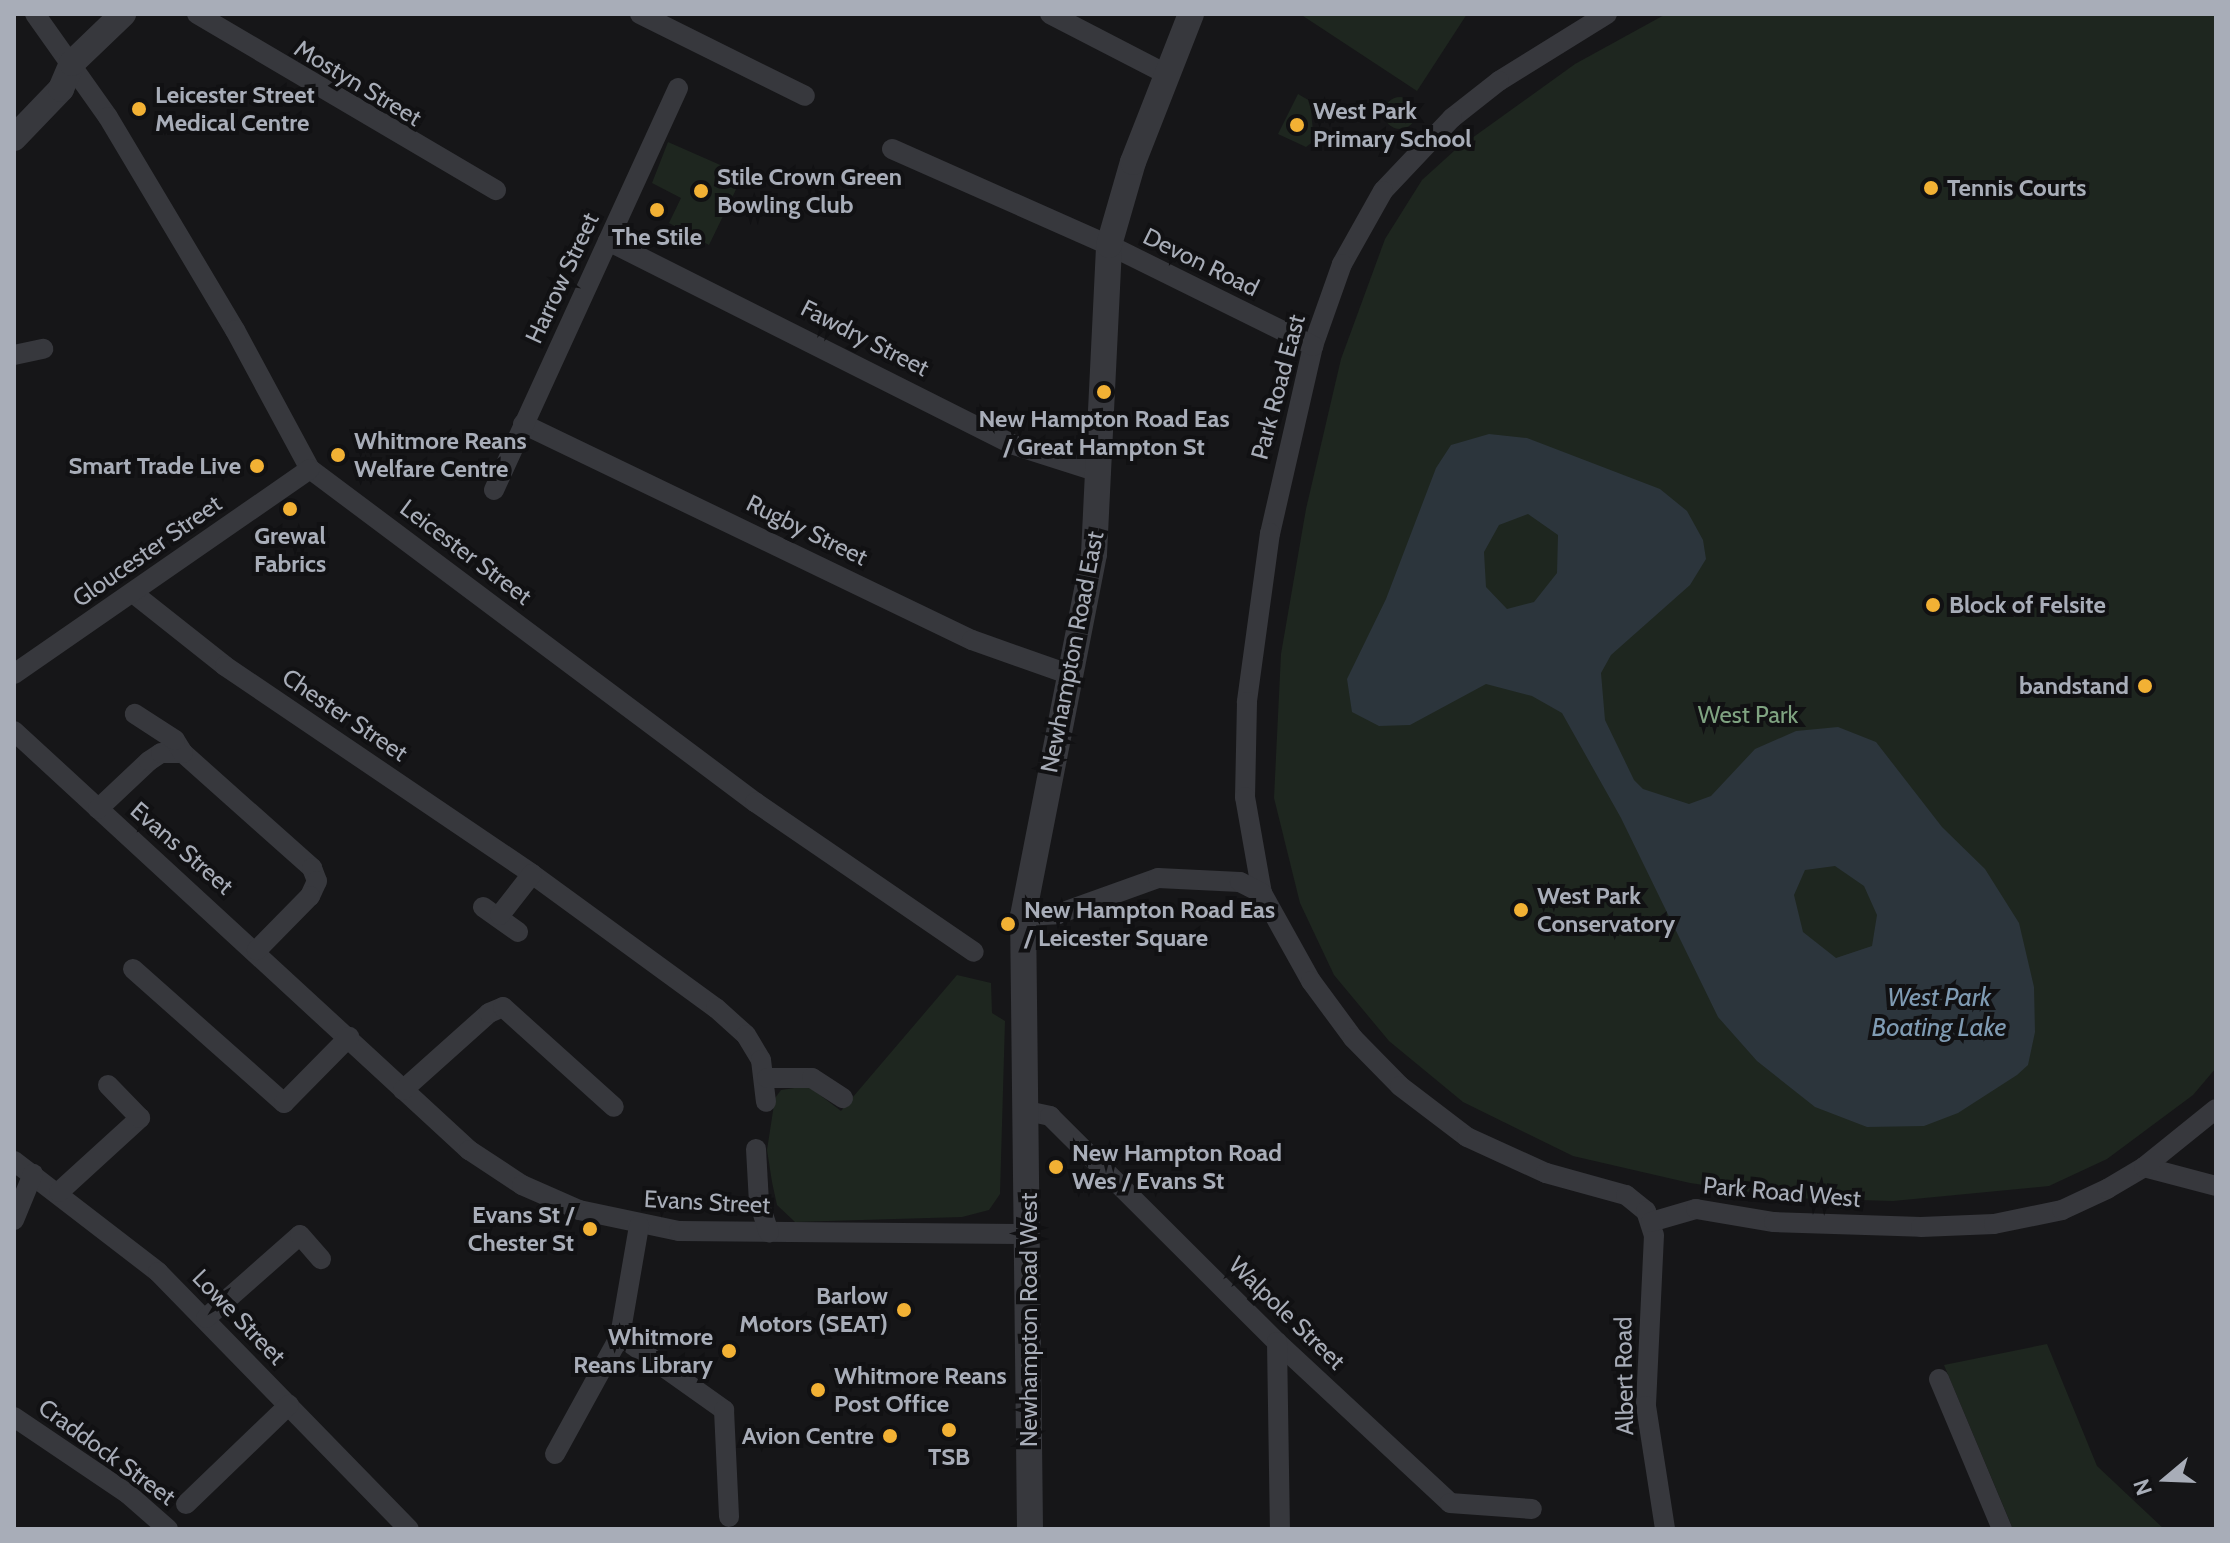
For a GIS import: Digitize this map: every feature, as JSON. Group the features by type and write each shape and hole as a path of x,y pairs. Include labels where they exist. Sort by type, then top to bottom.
{"street":[{"name":"Leicester Street","path":"35,14 72,63 235,330 310,469 755,802 974,952"},
{"path":"14,138 61,89 72,63 123,14"},
{"name":"Mostyn Street","path":"197,14 418,149 496,190"},
{"path":"640,14 805,96"},
{"path":"1050,14 1166,74"},
{"name":"Newhampton Road East","path":"1027,1111 1023,916 1094,554 1101,473 1103,315 1109,245 1166,74 1191,14"},
{"name":"Park Road East","path":"1262,893 1245,797 1247,702 1270,533 1313,346 1342,264 1363,223 1414,156 1499,81 1607,14"},
{"name":"Harrow Street","path":"494,490 678,88"},
{"name":"Devon Road","path":"892,149 1109,245 1313,346"},
{"name":"Fawdry Street","path":"608,241 1014,445 1101,473"},
{"path":"15,351 43,349"},
{"name":"Rugby Street","path":"523,424 972,640 1071,675"},
{"name":"Gloucester Street","path":"14,674 310,469"},
{"name":"Chester Street","path":"133,593 225,666 532,874 716,1008 746,1035 767,1078 766,1102"},
{"path":"135,714 175,740 183,753 312,868 317,881 310,896 257,950"},
{"name":"Evans Street","path":"14,731 257,950 469,1150 522,1185 579,1210 639,1226 769,1232 1029,1234"},
{"path":"98,809 161,753 183,753"},
{"path":"518,932 492,911 532,874"},
{"path":"1023,916 1058,914 1158,878 1240,882 1262,893 1311,981 1353,1038 1400,1086 1467,1137 1546,1173 1626,1195 1646,1211 1651,1222"},
{"path":"133,969 284,1103 349,1037"},
{"path":"403,1090 489,1013 503,1007 614,1107"},
{"path":"767,1078 812,1078 843,1098"},
{"path":"59,1192 140,1118 108,1085"},
{"name":"Park Road West","path":"1651,1222 1696,1209 1774,1222 1921,1227 1994,1224 2062,1210 2144,1167 2216,1109"},
{"name":"Newhampton Road West","path":"1027,1111 1030,1529"},
{"name":"Walpole Street","path":"1027,1111 1050,1116 1277,1342 1450,1503 1532,1509"},
{"path":"756,1149 759,1202 769,1232"},
{"name":"Lowe Street","path":"14,1161 59,1192 206,1318 409,1529"},
{"path":"2144,1167 2216,1186"},
{"path":"14,1220 33,1174"},
{"name":"Albert Road","path":"1651,1222 1646,1406 1665,1529"},
{"path":"555,1454 620,1336 639,1226"},
{"path":"206,1318 300,1235 321,1259"},
{"path":"620,1336 724,1410 729,1517"},
{"path":"1277,1342 1280,1529"},
{"path":"1939,1379 2002,1529"},
{"path":"186,1504 289,1405"},
{"name":"Craddock Street","path":"14,1417 128,1494 168,1529"}],"green space":[{"path":"1300,14 1467,14 1417,91"},
{"name":"West Park","path":"1666,14 2216,14 2216,1068 2193,1095 2107,1159 2049,1186 1893,1201 1790,1198 1690,1183 1573,1156 1463,1102 1389,1041 1334,975 1300,903 1274,798 1281,654 1306,509 1341,359 1385,239 1422,180 1454,151 1575,64"},
{"path":"1298,94 1310,101 1314,141 1306,147 1278,134"},
{"path":"1400,97 1411,102 1416,113 1411,124 1400,129 1389,124 1384,113 1389,102"},
{"name":"Stile Crown Green Bowling Club","path":"668,142 743,175 709,245 669,223 681,198 652,183"},
{"path":"957,975 991,983 992,1013 1005,1021 1000,1194 989,1210 962,1217 795,1222 777,1205 772,1182 767,1150 775,1098 781,1090 808,1086 841,1111"},
{"path":"2047,1344 2097,1466 2164,1529 2013,1529 1944,1365"}],"water":[{"name":"West Park Boating Lake","path":"1489,434 1527,438 1660,489 1687,511 1703,540 1706,559 1690,585 1611,655 1601,673 1605,720 1634,780 1643,789 1689,804 1711,796 1755,749 1796,731 1838,727 1876,742 1942,827 1985,869 2019,923 2034,987 2035,1032 2028,1065 1958,1113 1924,1126 1867,1127 1815,1107 1757,1061 1718,1017 1621,818 1562,713 1532,696 1486,684 1410,725 1379,726 1352,712 1347,679 1386,599 1436,468 1451,445","holes":["1528,514 1558,535 1557,573 1534,602 1507,609 1486,587 1484,552 1499,525","1835,866 1864,886 1877,915 1872,946 1836,958 1803,932 1794,895 1805,870"]}],"place":[{"name":"Leicester Street Medical Centre","path":"139,109"},
{"name":"West Park Primary School","path":"1297,125"},
{"name":"Tennis Courts","path":"1931,188"},
{"name":"Stile Crown Green Bowling Club","path":"701,191"},
{"name":"The Stile","path":"657,210"},
{"name":"New Hampton Road Eas / Great Hampton St","path":"1104,392"},
{"name":"Whitmore Reans Welfare Centre","path":"338,455"},
{"name":"Smart Trade Live","path":"257,466"},
{"name":"Grewal Fabrics","path":"290,509"},
{"name":"Block of Felsite","path":"1933,605"},
{"name":"bandstand","path":"2145,686"},
{"name":"West Park Conservatory","path":"1521,910"},
{"name":"New Hampton Road Eas / Leicester Square","path":"1008,924"},
{"name":"New Hampton Road Wes / Evans St","path":"1056,1167"},
{"name":"Evans St / Chester St","path":"590,1229"},
{"name":"Barlow Motors (SEAT)","path":"904,1310"},
{"name":"Whitmore Reans Library","path":"729,1351"},
{"name":"Whitmore Reans Post Office","path":"818,1390"},
{"name":"TSB","path":"949,1430"},
{"name":"Avion Centre","path":"890,1436"}]}
